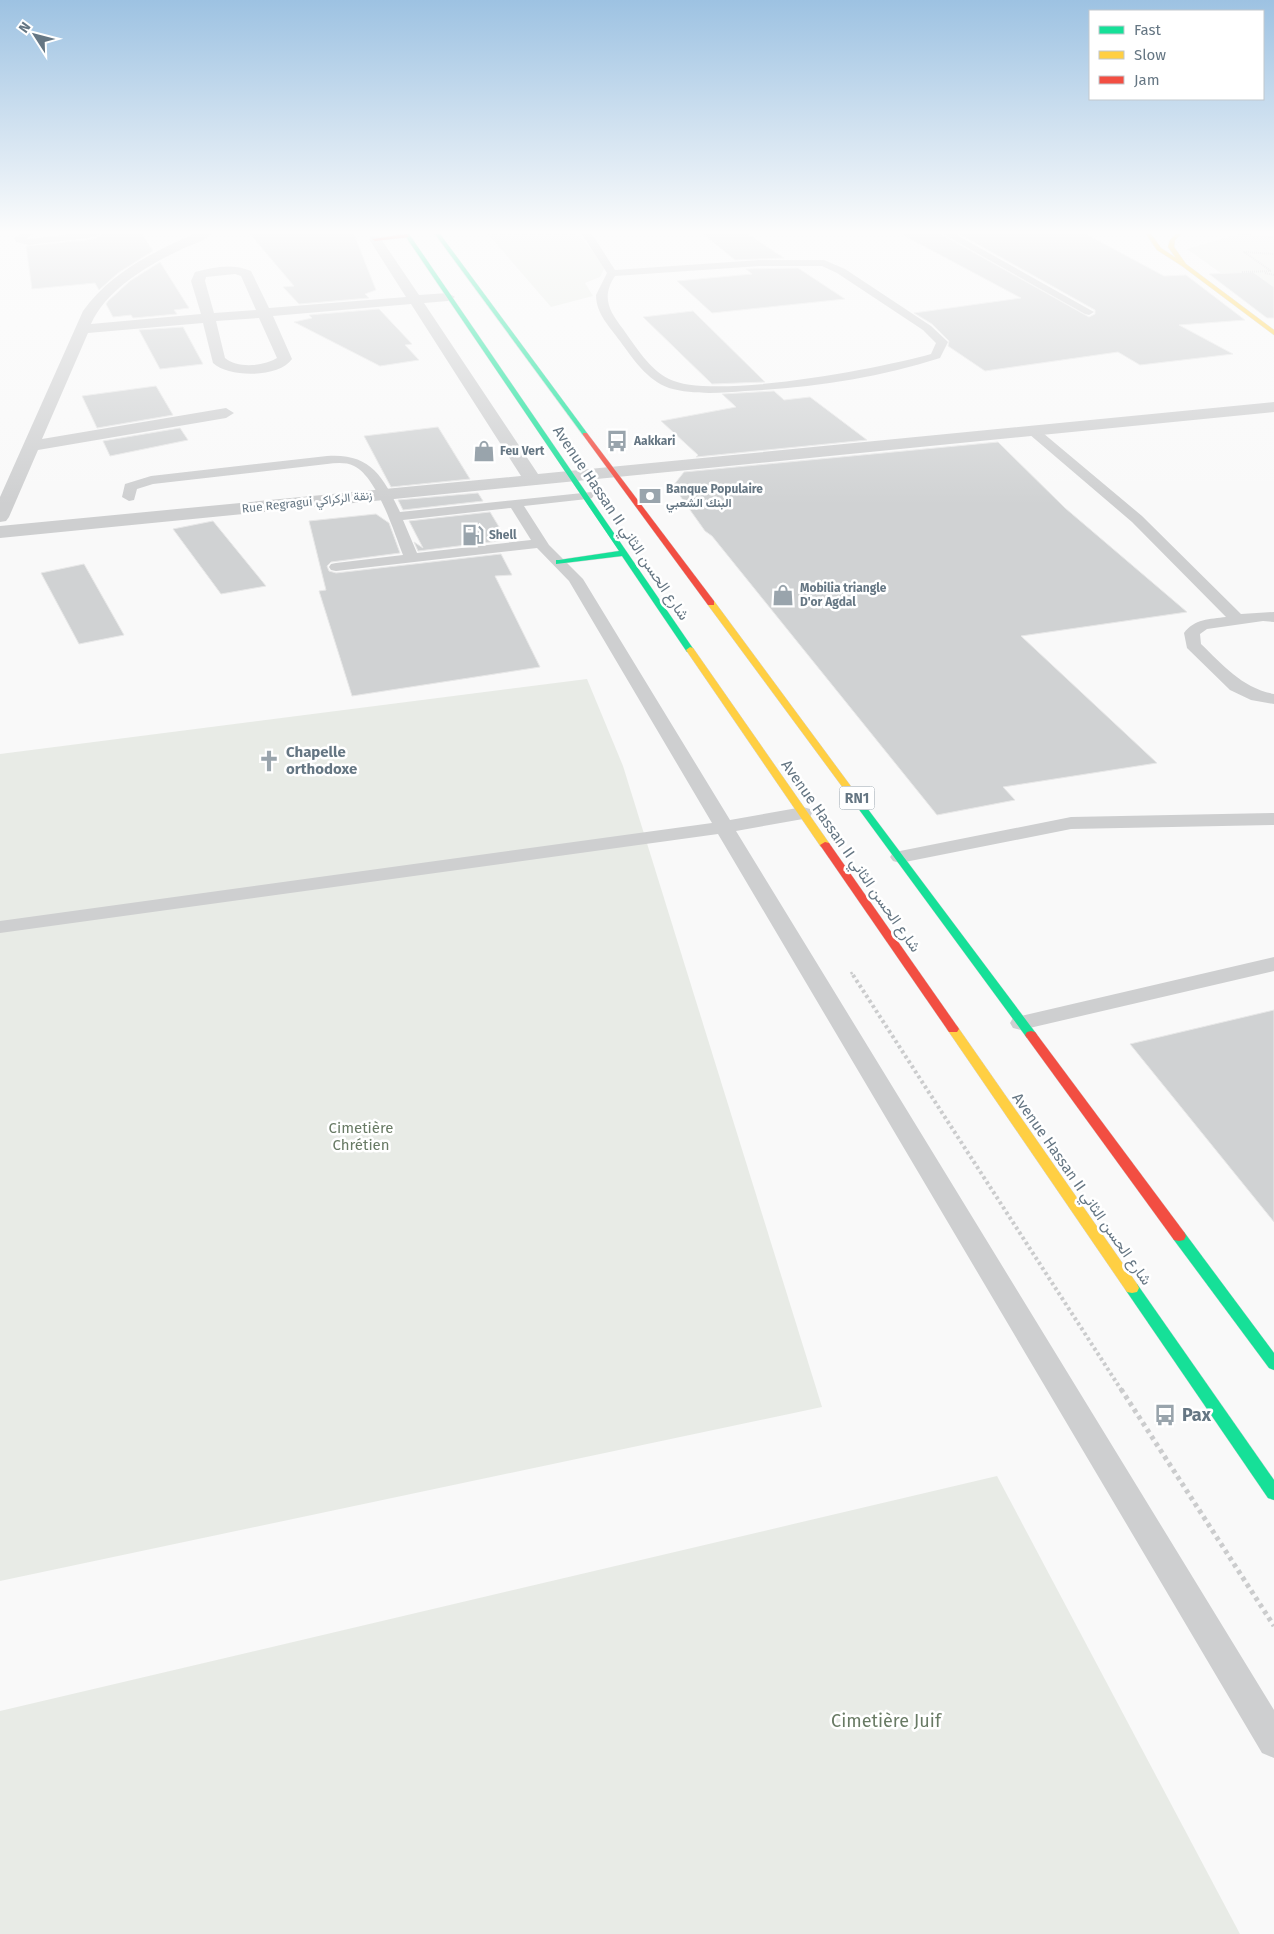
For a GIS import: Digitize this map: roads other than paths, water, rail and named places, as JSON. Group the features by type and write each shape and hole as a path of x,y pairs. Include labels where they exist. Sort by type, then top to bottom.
{"main road":[{"name":"Avenue Hassan II شارع الحسن الثاني","path":"466,324 532,421 574,476 624,553 1274,1493"},
{"name":"Avenue Hassan II شارع الحسن الثاني","path":"504,324 1274,1364"},
{"path":"1262,324 1274,333"},
{"path":"559,562 624,553"}],"street":[{"path":"0,517 84,324"},
{"path":"81,330 143,324"},
{"path":"211,324 218,360 222,364 235,369 266,367 279,364 284,359 269,324"},
{"path":"432,324 533,480"},
{"name":"Rue Regragui زنقة الركراكي","path":"0,532 1274,407"},
{"path":"31,446 226,413"}],"lane":[{"path":"612,324 650,370 673,385 699,388 778,385 918,362 936,356 942,342 921,324"},
{"path":"1033,431 1137,519 1237,619"},
{"path":"129,497 130,487 141,482 337,460 357,463 364,467 384,494 412,558"},
{"path":"394,517 586,495"},
{"path":"514,503 540,543 575,579 1274,1742"},
{"path":"336,567 540,543"},
{"path":"1274,617 1237,619 1202,625 1192,633 1193,645 1236,686 1257,696 1274,699"},
{"path":"0,927 725,827 803,813"},
{"path":"900,857 1071,823 1274,818"},
{"path":"1021,1023 1274,964"}],"place":[{"name":"Aakkari","path":"617,441"},
{"name":"Feu Vert","path":"484,451"},
{"name":"Banque Populaire البنك الشعبي","path":"650,496"},
{"name":"Shell","path":"473,535"},
{"name":"Mobilia triangle D'or Agdal","path":"783,595"},
{"name":"Chapelle orthodoxe","path":"269,761"},
{"name":"Pax","path":"1165,1415"}],"park label":[{"name":"Cimetière Chrétien","path":"361,1136"},
{"name":"Cimetière Juif","path":"886,1721"}]}
